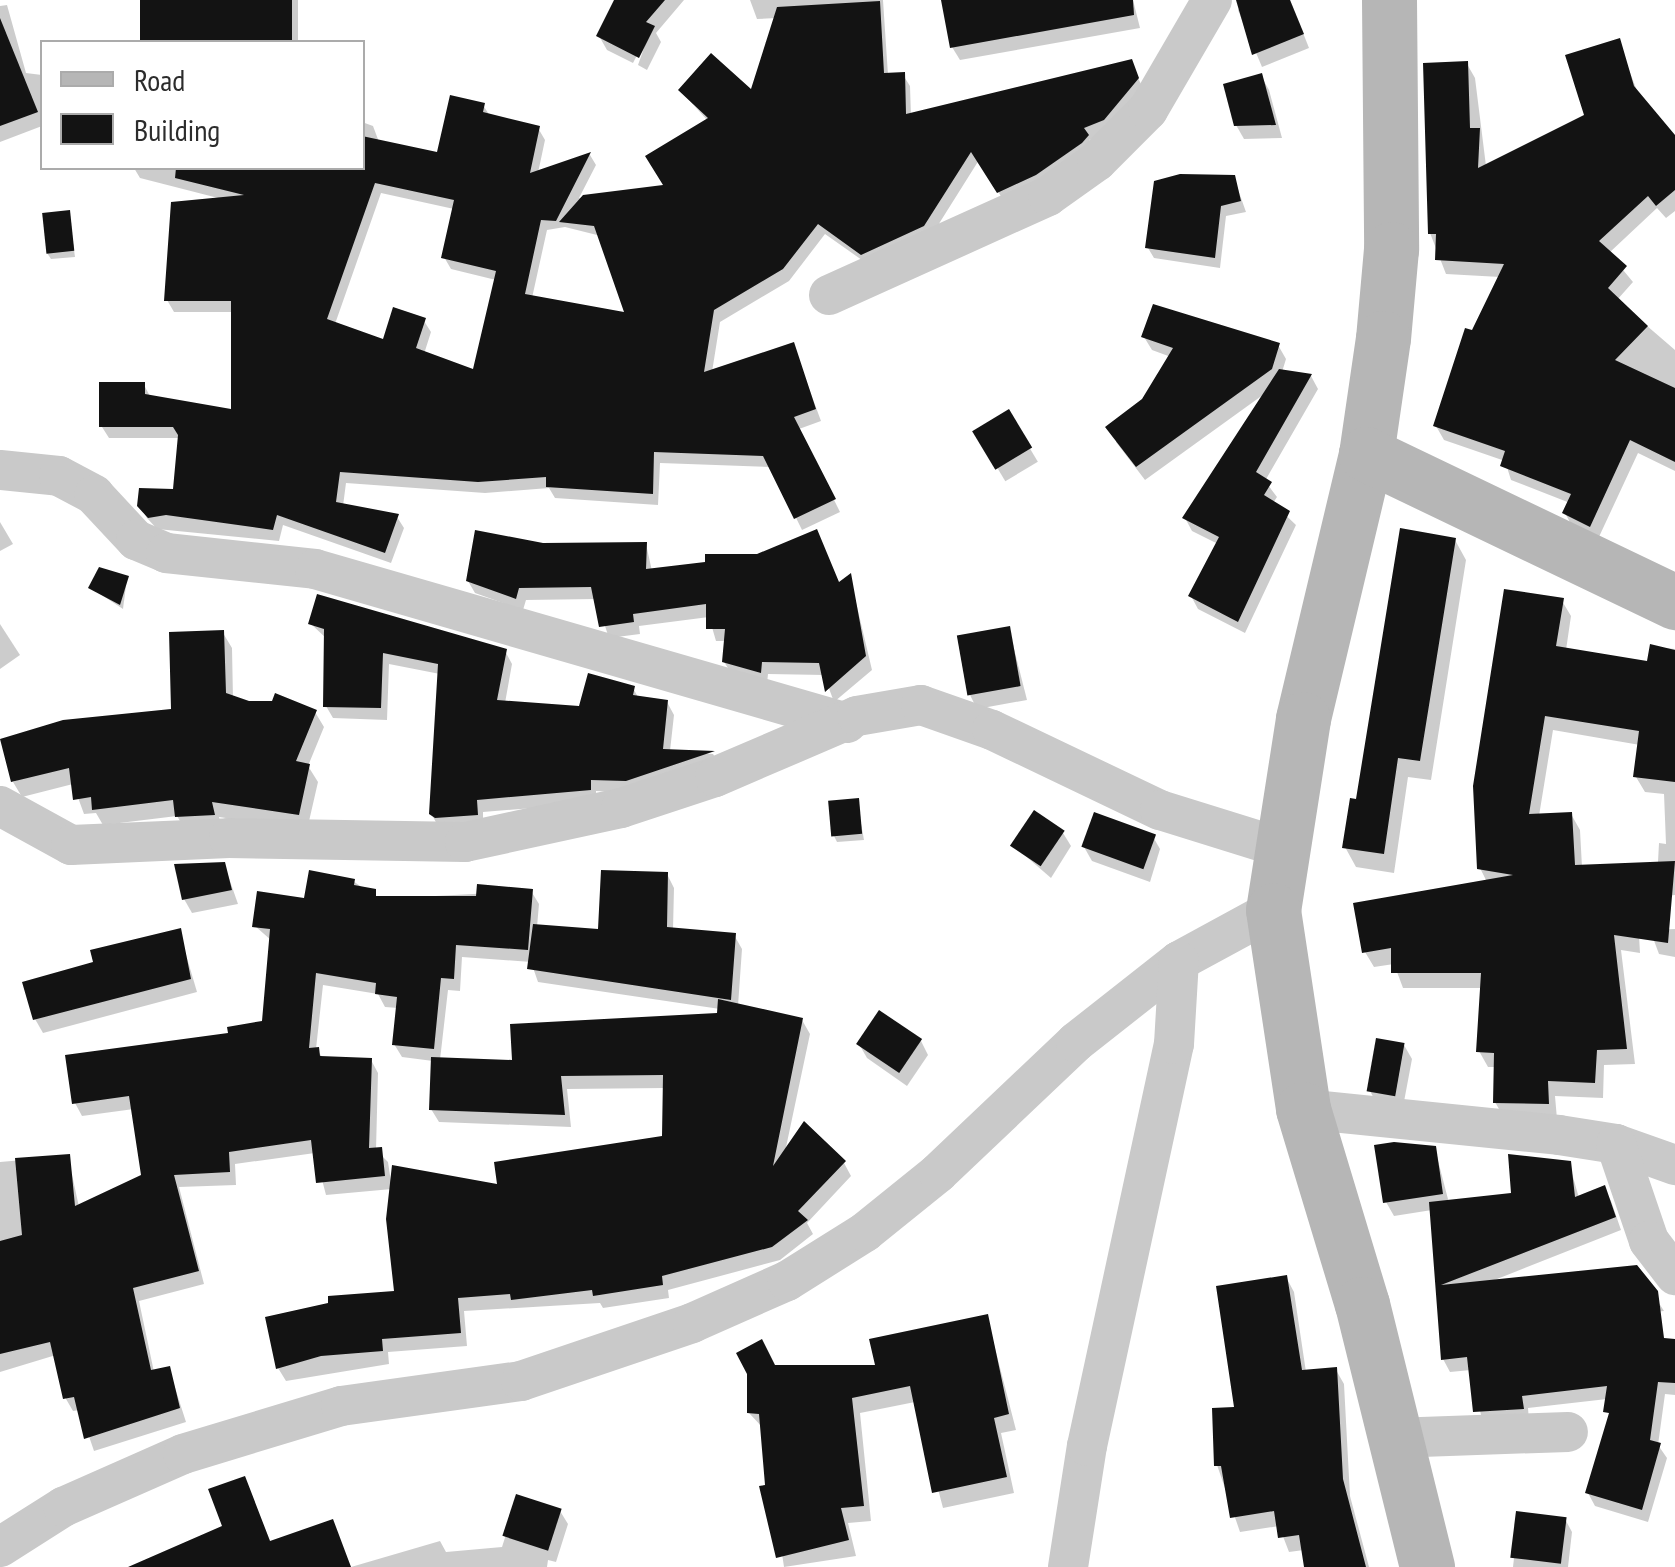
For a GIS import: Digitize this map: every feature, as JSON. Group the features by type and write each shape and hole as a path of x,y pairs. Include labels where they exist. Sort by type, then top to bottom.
{"main road":[{"path":"1389,0 1391,248 1366,454 1279,847 1274,910 1303,1109 1362,1304 1427,1567"},
{"path":"1366,454 1675,602"}],"street":[{"path":"829,295 1015,212 1097,161 1148,110 1212,0"},
{"path":"0,470 59,476 94,495 136,540 166,553 315,569 847,723"},
{"path":"0,806 72,845 229,838 465,842 621,808 847,723 921,706 992,730 1160,810 1279,847"},
{"path":"0,1547 63,1507 183,1454 341,1406 521,1382 692,1323 787,1281 865,1232 938,1173 1076,1042 1179,961 1274,910"},
{"path":"1068,1567 1088,1446 1174,1044 1179,961"},
{"path":"1303,1109 1616,1144 1675,1165"},
{"path":"1616,1144 1649,1241 1675,1276"},
{"path":"1394,1438 1568,1432"}],"building":[{"path":"140,0 292,0 292,40 140,40"},
{"path":"614,0 665,0 646,22 655,26 639,58 596,36"},
{"path":"941,0 1133,0 1134,15 950,48"},
{"path":"1236,0 1290,0 1304,34 1252,55"},
{"path":"880,1 884,73 905,72 906,114 1132,59 1139,78 1104,120 1084,128 1089,135 1082,143 1036,175 997,193 971,152 924,226 861,255 818,224 783,269 714,310 704,372 794,342 816,409 794,417 836,499 794,519 763,456 654,452 653,494 546,487 546,477 478,482 340,472 336,502 399,514 385,553 277,515 273,530 166,515 148,518 137,506 139,488 173,489 178,435 173,427 99,427 99,382 145,382 145,394 231,409 231,301 164,301 171,202 244,195 175,178 176,170 365,170 365,137 437,152 450,95 485,103 483,112 540,126 530,173 591,152 556,221 541,220 525,294 624,312 594,226 559,222 583,195 663,185 645,156 708,118 678,90 711,53 751,89 777,7","holes":["375,183 454,200 441,258 496,271 473,369 416,348 426,318 393,307 383,339 327,319"]},
{"path":"0,18 38,112 0,126"},
{"path":"1620,38 1634,86 1675,135 1675,190 1656,206 1648,196 1599,241 1627,266 1608,288 1648,326 1615,360 1675,388 1675,462 1630,440 1590,527 1562,513 1571,494 1500,466 1505,451 1433,426 1465,328 1472,330 1504,264 1435,260 1436,234 1428,234 1423,63 1468,61 1470,128 1480,128 1478,168 1584,115 1565,55"},
{"path":"1262,73 1276,125 1234,126 1223,84"},
{"path":"1180,174 1235,175 1241,201 1221,206 1215,258 1145,248 1154,181"},
{"path":"70,210 74,251 46,254 42,213"},
{"path":"1153,304 1280,343 1272,369 1136,467 1105,427 1142,399 1173,348 1141,337"},
{"path":"1279,369 1312,374 1256,472 1272,482 1264,495 1290,511 1238,622 1188,596 1219,537 1182,518"},
{"path":"1009,409 1032,448 995,470 972,431"},
{"path":"1400,528 1456,538 1420,761 1398,758 1384,854 1342,848 1350,798 1356,799"},
{"path":"817,529 839,582 851,573 866,656 825,692 819,663 762,662 761,673 722,662 725,629 706,629 706,604 633,614 634,622 599,627 591,587 519,588 516,599 466,581 475,530 543,543 647,542 646,569 705,562 705,554 757,554"},
{"path":"99,567 129,576 120,605 88,588"},
{"path":"1504,589 1564,598 1556,646 1647,661 1650,644 1675,650 1675,782 1633,777 1639,731 1545,716 1529,814 1572,812 1575,865 1675,861 1668,943 1614,935 1627,1049 1597,1050 1595,1083 1548,1081 1549,1104 1493,1103 1494,1053 1476,1052 1481,973 1391,973 1391,948 1362,953 1353,903 1513,875 1477,869 1473,786"},
{"path":"317,594 507,649 497,700 579,706 588,673 635,686 633,695 668,700 663,749 715,751 626,781 591,780 591,790 477,800 478,815 435,818 429,814 438,664 383,653 381,708 323,707 324,629 308,624"},
{"path":"1010,626 1021,686 967,695 957,635"},
{"path":"224,630 226,693 249,701 272,701 275,693 317,710 296,761 310,764 299,815 212,802 215,815 175,817 173,800 92,810 91,797 73,800 69,768 11,782 0,739 63,720 171,709 169,632"},
{"path":"859,798 862,834 831,837 828,801"},
{"path":"1034,810 1065,831 1041,866 1010,846"},
{"path":"1094,812 1156,835 1143,869 1081,847"},
{"path":"225,862 232,890 182,900 174,864"},
{"path":"309,870 355,879 354,885 376,889 376,896 476,896 477,884 533,889 528,950 456,945 454,979 441,978 434,1049 392,1045 397,997 375,994 376,983 316,973 309,1048 319,1047 320,1056 372,1058 369,1148 382,1147 385,1176 316,1183 311,1140 229,1152 230,1172 174,1175 199,1271 133,1288 151,1370 170,1366 180,1408 84,1439 74,1397 63,1399 50,1342 0,1354 0,1241 22,1235 15,1158 70,1154 75,1206 141,1175 129,1096 72,1104 65,1055 228,1033 227,1027 262,1021 270,929 252,927 257,891 304,898"},
{"path":"601,870 668,872 667,927 736,933 731,1000 527,969 533,924 598,929"},
{"path":"181,928 191,979 33,1020 22,982 93,962 90,950"},
{"path":"718,999 803,1018 773,1166 804,1121 846,1161 798,1211 808,1220 772,1247 662,1276 663,1285 593,1296 592,1290 511,1300 510,1294 458,1298 461,1333 382,1339 383,1351 321,1356 276,1369 265,1317 328,1303 328,1296 394,1291 386,1219 392,1165 497,1184 494,1162 662,1136 663,1075 561,1076 565,1115 429,1110 431,1057 512,1060 510,1024 717,1013"},
{"path":"879,1010 922,1039 899,1073 856,1044"},
{"path":"1376,1038 1405,1043 1395,1096 1367,1091"},
{"path":"1394,1142 1436,1146 1443,1194 1383,1203 1374,1145"},
{"path":"1508,1154 1571,1161 1575,1197 1605,1185 1616,1217 1441,1285 1637,1265 1658,1291 1664,1338 1675,1339 1675,1383 1658,1382 1650,1440 1661,1443 1642,1510 1585,1493 1609,1413 1603,1412 1607,1386 1522,1396 1524,1409 1473,1412 1467,1357 1441,1360 1429,1202 1511,1193"},
{"path":"1287,1275 1302,1370 1337,1367 1343,1479 1366,1567 1304,1567 1299,1535 1278,1538 1274,1511 1230,1518 1221,1466 1214,1466 1212,1408 1234,1407 1216,1286"},
{"path":"988,1314 1009,1414 994,1418 1007,1477 932,1493 910,1386 852,1398 864,1506 841,1508 849,1540 776,1558 759,1486 765,1485 759,1414 747,1413 747,1374 736,1353 762,1339 775,1365 875,1365 869,1339"},
{"path":"245,1476 270,1541 333,1519 351,1567 128,1567 222,1526 208,1489"},
{"path":"516,1494 562,1509 548,1551 502,1536"},
{"path":"1516,1511 1567,1517 1561,1564 1510,1558"}]}
